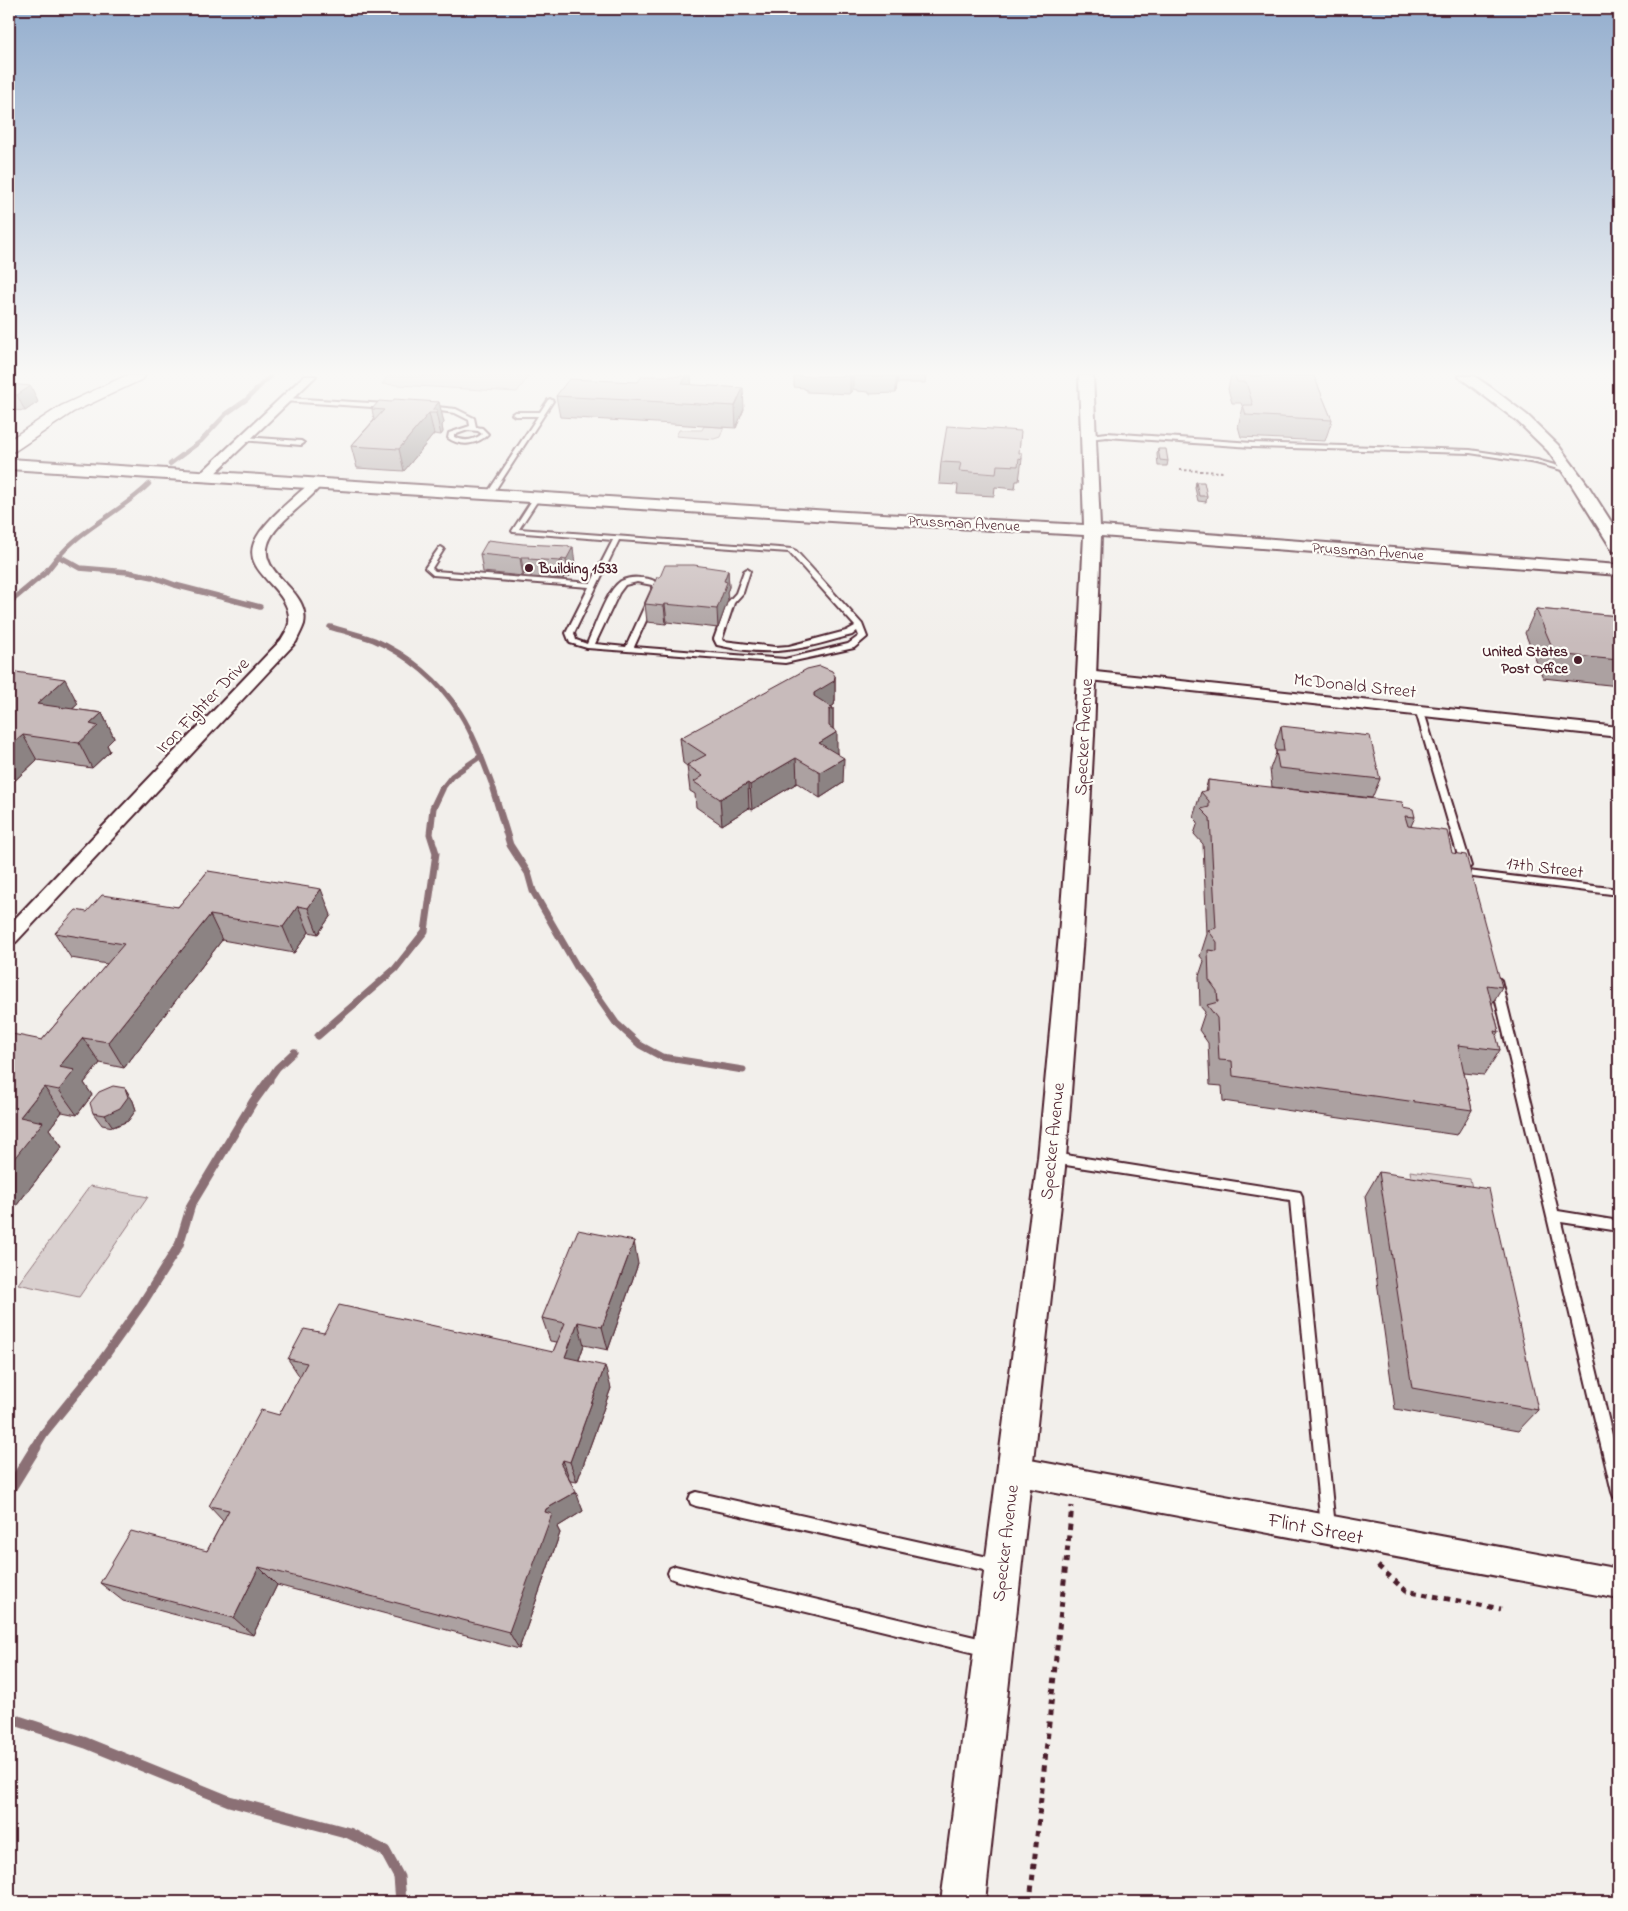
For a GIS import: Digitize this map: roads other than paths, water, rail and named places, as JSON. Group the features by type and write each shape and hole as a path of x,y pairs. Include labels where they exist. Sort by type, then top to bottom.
{"street":[{"name":"Prussman Avenue","path":"28,465 846,517 1092,530 1619,570"},
{"path":"204,476 216,465"},
{"name":"Specker Avenue","path":"964,1902 1052,1158 1075,879 1086,676 1092,530 1089,465"},
{"path":"1566,465 1619,546"},
{"name":"Iron Fighter Drive","path":"9,937 292,637 298,620 296,608 291,598 262,564 258,551 261,542 269,532 316,484"},
{"name":"McDonald Street","path":"1086,676 1619,732"},
{"name":"Flint Street","path":"1014,1471 1619,1584"}],"lane":[{"path":"489,494 508,465"},
{"path":"1550,465 1569,470"},
{"path":"537,497 515,531 617,538 790,550 794,552 859,626 863,637 856,644 793,660 774,661 590,646 573,641 570,634 617,538"},
{"path":"441,549 428,568 436,574 594,585"},
{"path":"747,570 739,593 731,602 718,639 720,643 728,646 782,649 849,633 859,626"},
{"path":"590,646 619,586 630,581 648,581 655,584 656,590 629,649"},
{"path":"1420,712 1472,890"},
{"name":"17th Street","path":"1468,874 1619,892"},
{"path":"1492,965 1619,1492"},
{"path":"1052,1158 1296,1196 1328,1531"},
{"path":"1554,1216 1619,1226"},
{"path":"696,1499 1002,1568"},
{"path":"674,1574 993,1649"}],"waterway":[{"path":"59,557 89,529 149,484"},
{"path":"56,560 59,557"},
{"path":"59,557 65,560"},
{"path":"9,603 45,573 57,558"},
{"path":"62,558 80,568 128,572 153,577 175,585 260,607"},
{"path":"330,627 374,640 399,653 422,670 443,690 460,713 481,756"},
{"path":"441,790 452,776 481,756"},
{"path":"481,756 494,790"},
{"path":"318,1036 395,969 425,931 436,853 430,834 433,808 442,789"},
{"path":"493,789 510,845 528,873 533,891 577,967 616,1023 640,1045 662,1057 743,1070"},
{"path":"268,1081 277,1068 294,1052"},
{"path":"35,1448 44,1433 95,1370 142,1304 179,1245 191,1205 253,1102 269,1080"},
{"path":"9,1491 36,1447"},
{"path":"9,1718 86,1743 229,1801 349,1833 385,1851 399,1877 401,1902"}],"place":[{"name":"Building 1533","path":"529,568"},
{"name":"United States Post Office","path":"1578,660"}]}
